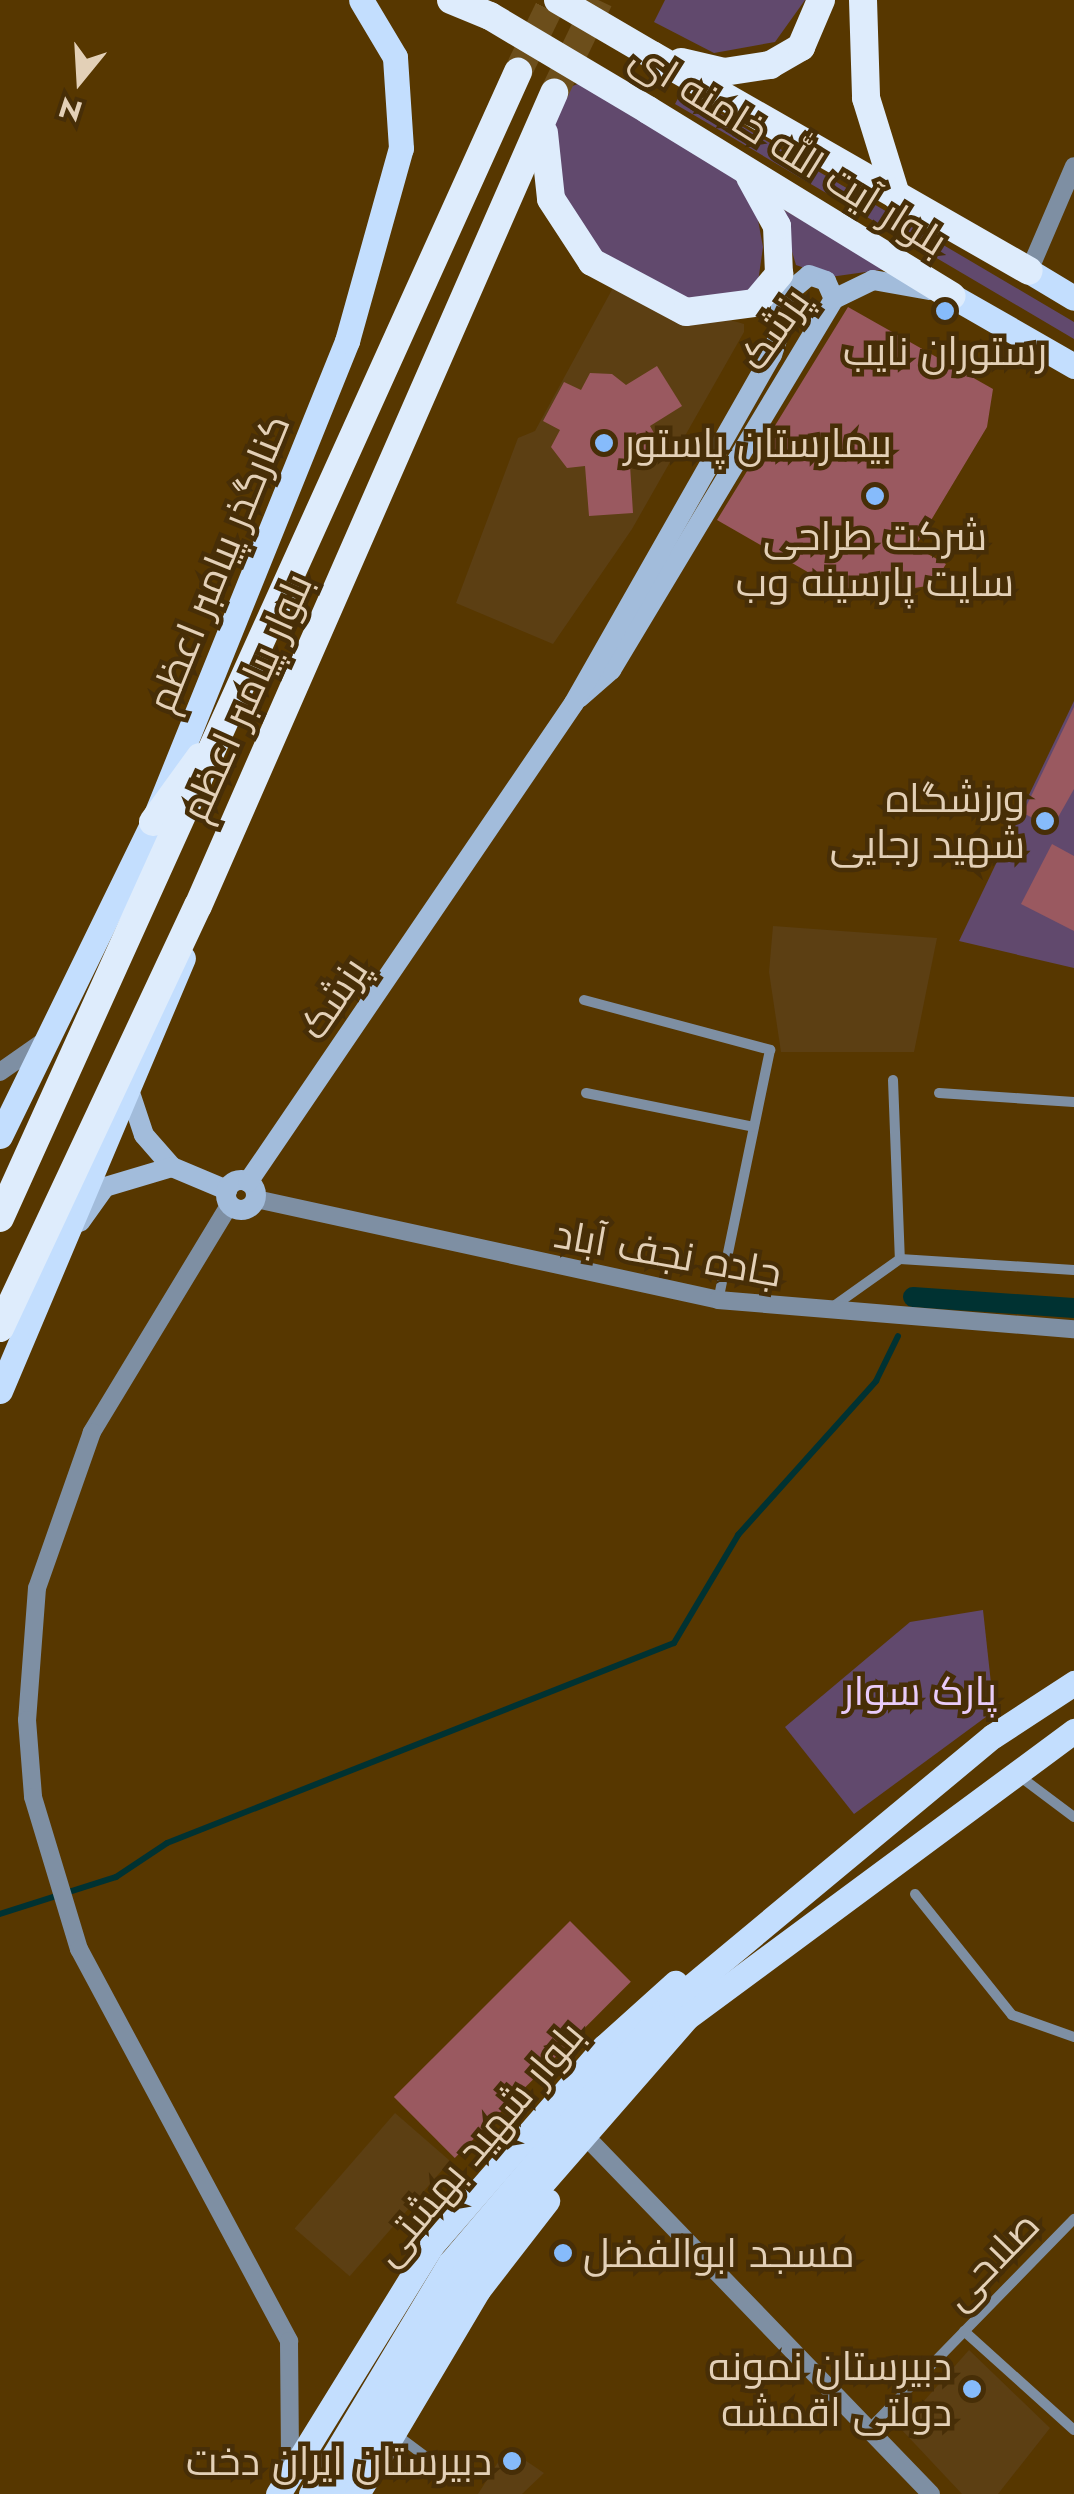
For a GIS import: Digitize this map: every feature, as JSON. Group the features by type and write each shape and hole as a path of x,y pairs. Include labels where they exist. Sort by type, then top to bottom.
{"highway":[{"path":"450,0 490,16"},
{"name":"بلوار آیت الله خامنه ای","path":"462,0 648,110 750,178 952,296"},
{"name":"بلوار آیت الله خامنه ای","path":"558,0 1029,271"},
{"path":"652,55 724,72 770,66 800,47 822,0"},
{"path":"863,0 866,98 896,194"},
{"name":"بلوار پیامبر اعظم","path":"0,1218 236,708 518,72"},
{"name":"بلوار پیامبر اعظم","path":"0,1328 198,906 551,100 541,148 551,199 608,276 706,315 756,303 781,286"},
{"path":"750,178 777,226 781,286"},
{"path":"153,822 236,708"}],"main road":[{"name":"کنارگذر پیامبر اعظم","path":"0,1136 153,822 347,341 390,196 402,110 395,56 361,0"},
{"name":"بلوار آیت الله خامنه ای","path":"1029,271 1074,298"},
{"path":"781,286 809,274 826,280 834,299"},
{"name":"پزشک","path":"574,703 611,670 834,299 886,279 952,296"},
{"name":"پزشک","path":"252,1190 574,703 772,356 781,286"},
{"name":"بلوار آیت الله خامنه ای","path":"952,296 1074,366"},
{"path":"0,1391 131,1096 198,906"},
{"path":"131,1096 144,1135 172,1168 246,1208 252,1190"},
{"path":"66,1245 105,1187 172,1168"},
{"name":"بلوار شهید بهشتی","path":"284,2483 431,2246 648,2002 749,1932 992,1736 1074,1684"},
{"path":"319,2492 450,2263 678,2010 759,1961 1074,1731"},
{"name":"بلوار شهید بهشتی","path":"678,2010 749,1932"},
{"path":"356,2494 478,2290 594,2145 759,1961"},
{"path":"366,2494 374,2464"}],"street":[{"path":"1029,271 1074,166"},
{"path":"584,1000 770,1050 718,1300"},
{"path":"0,1072 48,1038"},
{"path":"894,1080 900,1259"},
{"path":"586,1093 754,1127"},
{"path":"939,1093 1074,1102"},
{"name":"جاده نجف آباد","path":"252,1190 718,1300 821,1315 1074,1330"},
{"path":"228,1197 92,1432 37,1588 27,1720 34,1797 80,1949 290,2341 284,2483"},
{"path":"821,1315 900,1259 1074,1270"},
{"path":"1013,1772 1074,1817"},
{"path":"915,1894 1012,2014 1074,2037"},
{"path":"594,2145 931,2494"},
{"name":"صلاحی","path":"868,2430 1074,2218"},
{"path":"964,2331 1074,2430"},
{"path":"393,2433 457,2480"}],"shaded area":[{"path":"614,286 744,324 744,332 632,529 553,644 456,603 518,438 535,431"},
{"path":"773,926 937,938 914,1052 781,1052 769,972"},
{"path":"395,2113 450,2161 350,2276 295,2228"},
{"name":"دبیرستان نمونه دولتی اقمشه","path":"969,2350 1050,2428 998,2494 962,2494 900,2428"},
{"name":"دبیرستان ایران دخت","path":"507,2448 544,2473 522,2494 478,2494"}],"green space":[{"path":"665,0 805,0 775,42 714,53 654,22"},
{"path":"596,77 750,177 763,247 755,303 730,312 609,275 551,199 554,93"},
{"path":"682,91 1074,322 1074,339 675,104"},
{"path":"779,207 887,269 830,277 796,265"},
{"name":"ورزشگاه شهید رجایی","path":"1074,701 1074,968 959,941"},
{"name":"پارک سوار","path":"983,1610 994,1711 854,1814 785,1727 910,1622"}],"building":[{"path":"848,307 993,389 987,427 915,547 946,564 933,585 853,598 717,520"},
{"name":"بیمارستان پاستور","path":"657,366 682,406 650,426 658,440 644,464 630,465 633,513 589,516 585,466 567,468 551,447 560,430 543,421 564,382 581,390 590,373 612,374 626,385"},
{"path":"1074,707 1074,789 1052,828 1023,813"},
{"path":"1052,844 1074,856 1074,931 1021,904"},
{"path":"570,1921 631,1982 455,2158 394,2097"}],"waterway":[{"path":"910,1303 913,1297"},
{"path":"913,1297 1074,1308"},
{"path":"0,1914 116,1877 167,1843 674,1643 738,1535 876,1381 898,1336"}],"tunnel":[{"path":"518,72 553,0"},
{"path":"554,93 599,0"}],"place":[{"name":"رستوران نایب","path":"945,311"},
{"name":"بیمارستان پاستور","path":"604,443"},
{"name":"شرکت طراحی سایت پارسینه وب","path":"875,496"},
{"name":"ورزشگاه شهید رجایی","path":"1045,821"},
{"name":"مسجد ابوالفضل","path":"563,2253"},
{"name":"دبیرستان نمونه دولتی اقمشه","path":"972,2389"},
{"name":"دبیرستان ایران دخت","path":"512,2461"}]}
